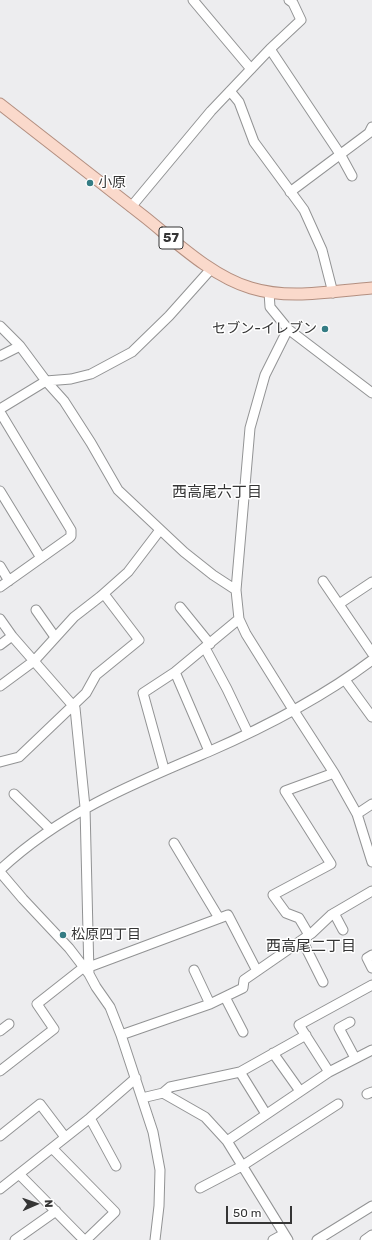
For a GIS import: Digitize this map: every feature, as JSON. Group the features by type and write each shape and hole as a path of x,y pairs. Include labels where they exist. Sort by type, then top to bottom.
{"main road":[{"name":"57","path":"0,104 211,269 231,281 251,288 279,294 333,293 372,288"}],"street":[{"path":"193,0 251,69"},
{"path":"131,207 211,110 270,49 301,20 290,0"},
{"path":"270,49 340,154 352,176"},
{"path":"230,91 240,102 254,142 304,210 322,250 333,293"},
{"path":"290,192 369,133 372,126"},
{"path":"0,409 46,381 70,379 91,374 132,352 169,316 211,269"},
{"path":"269,292 270,307 288,329 372,392"},
{"path":"0,326 20,346 46,381 64,401 91,443 118,490 190,557 213,575 236,590"},
{"path":"288,329 265,376 250,428 236,590 239,619 246,634 334,773 357,814 372,862"},
{"path":"0,356 20,346"},
{"path":"0,412 71,530 71,536 69,538 0,587"},
{"path":"0,491 41,558"},
{"path":"0,686 34,661 74,617 104,594 128,572 160,530"},
{"path":"0,566 9,581"},
{"path":"323,581 372,653"},
{"path":"339,604 372,582"},
{"path":"0,762 19,757 86,693 96,675 139,640 104,594"},
{"path":"180,607 208,646 248,733"},
{"path":"36,610 55,637"},
{"path":"0,619 12,636 75,708 86,807 87,969"},
{"path":"164,770 143,693 175,672 239,619"},
{"path":"0,645 12,636"},
{"path":"155,1240 159,1206 160,1170 153,1132 121,1034 110,1007 96,987 87,969 23,899 0,871 16,854 86,807 294,711 345,680 372,660"},
{"path":"175,672 209,751"},
{"path":"345,680 372,717"},
{"path":"323,982 298,918 286,913 273,895 331,864 285,791 334,773"},
{"path":"14,794 50,830"},
{"path":"357,814 372,804"},
{"path":"174,843 218,918"},
{"path":"121,1034 210,1004 243,988 244,980 305,938 334,913 372,891"},
{"path":"334,913 343,930"},
{"path":"0,1071 54,1029 37,1004 87,969 218,918 228,915 257,971"},
{"path":"372,955 367,958 372,968"},
{"path":"194,970 210,1004"},
{"path":"329,1072 299,1025 372,985"},
{"path":"225,997 243,1032"},
{"path":"350,1022 339,1028 355,1058"},
{"path":"0,1031 9,1024"},
{"path":"142,1098 162,1093 170,1087 240,1072 306,1035"},
{"path":"227,1140 329,1072 372,1050"},
{"path":"273,1053 300,1091"},
{"path":"240,1072 266,1114"},
{"path":"0,1189 90,1118 136,1078"},
{"path":"162,1093 206,1117 227,1140 286,1237 273,1240"},
{"path":"0,1136 40,1104 65,1137"},
{"path":"200,1188 242,1166 338,1104"},
{"path":"90,1118 116,1166"},
{"path":"20,1174 85,1240 115,1212 52,1148"},
{"path":"317,1240 372,1206"},
{"path":"15,1240 56,1211"},
{"path":"365,1240 372,1235"}],"place":[{"name":"小原","path":"90,183"},
{"name":"セブン-イレブン","path":"325,329"},
{"name":"松原四丁目","path":"63,935"}],"district":[{"name":"西高尾六丁目","path":"217,493"},
{"name":"西高尾二丁目","path":"311,947"}]}
